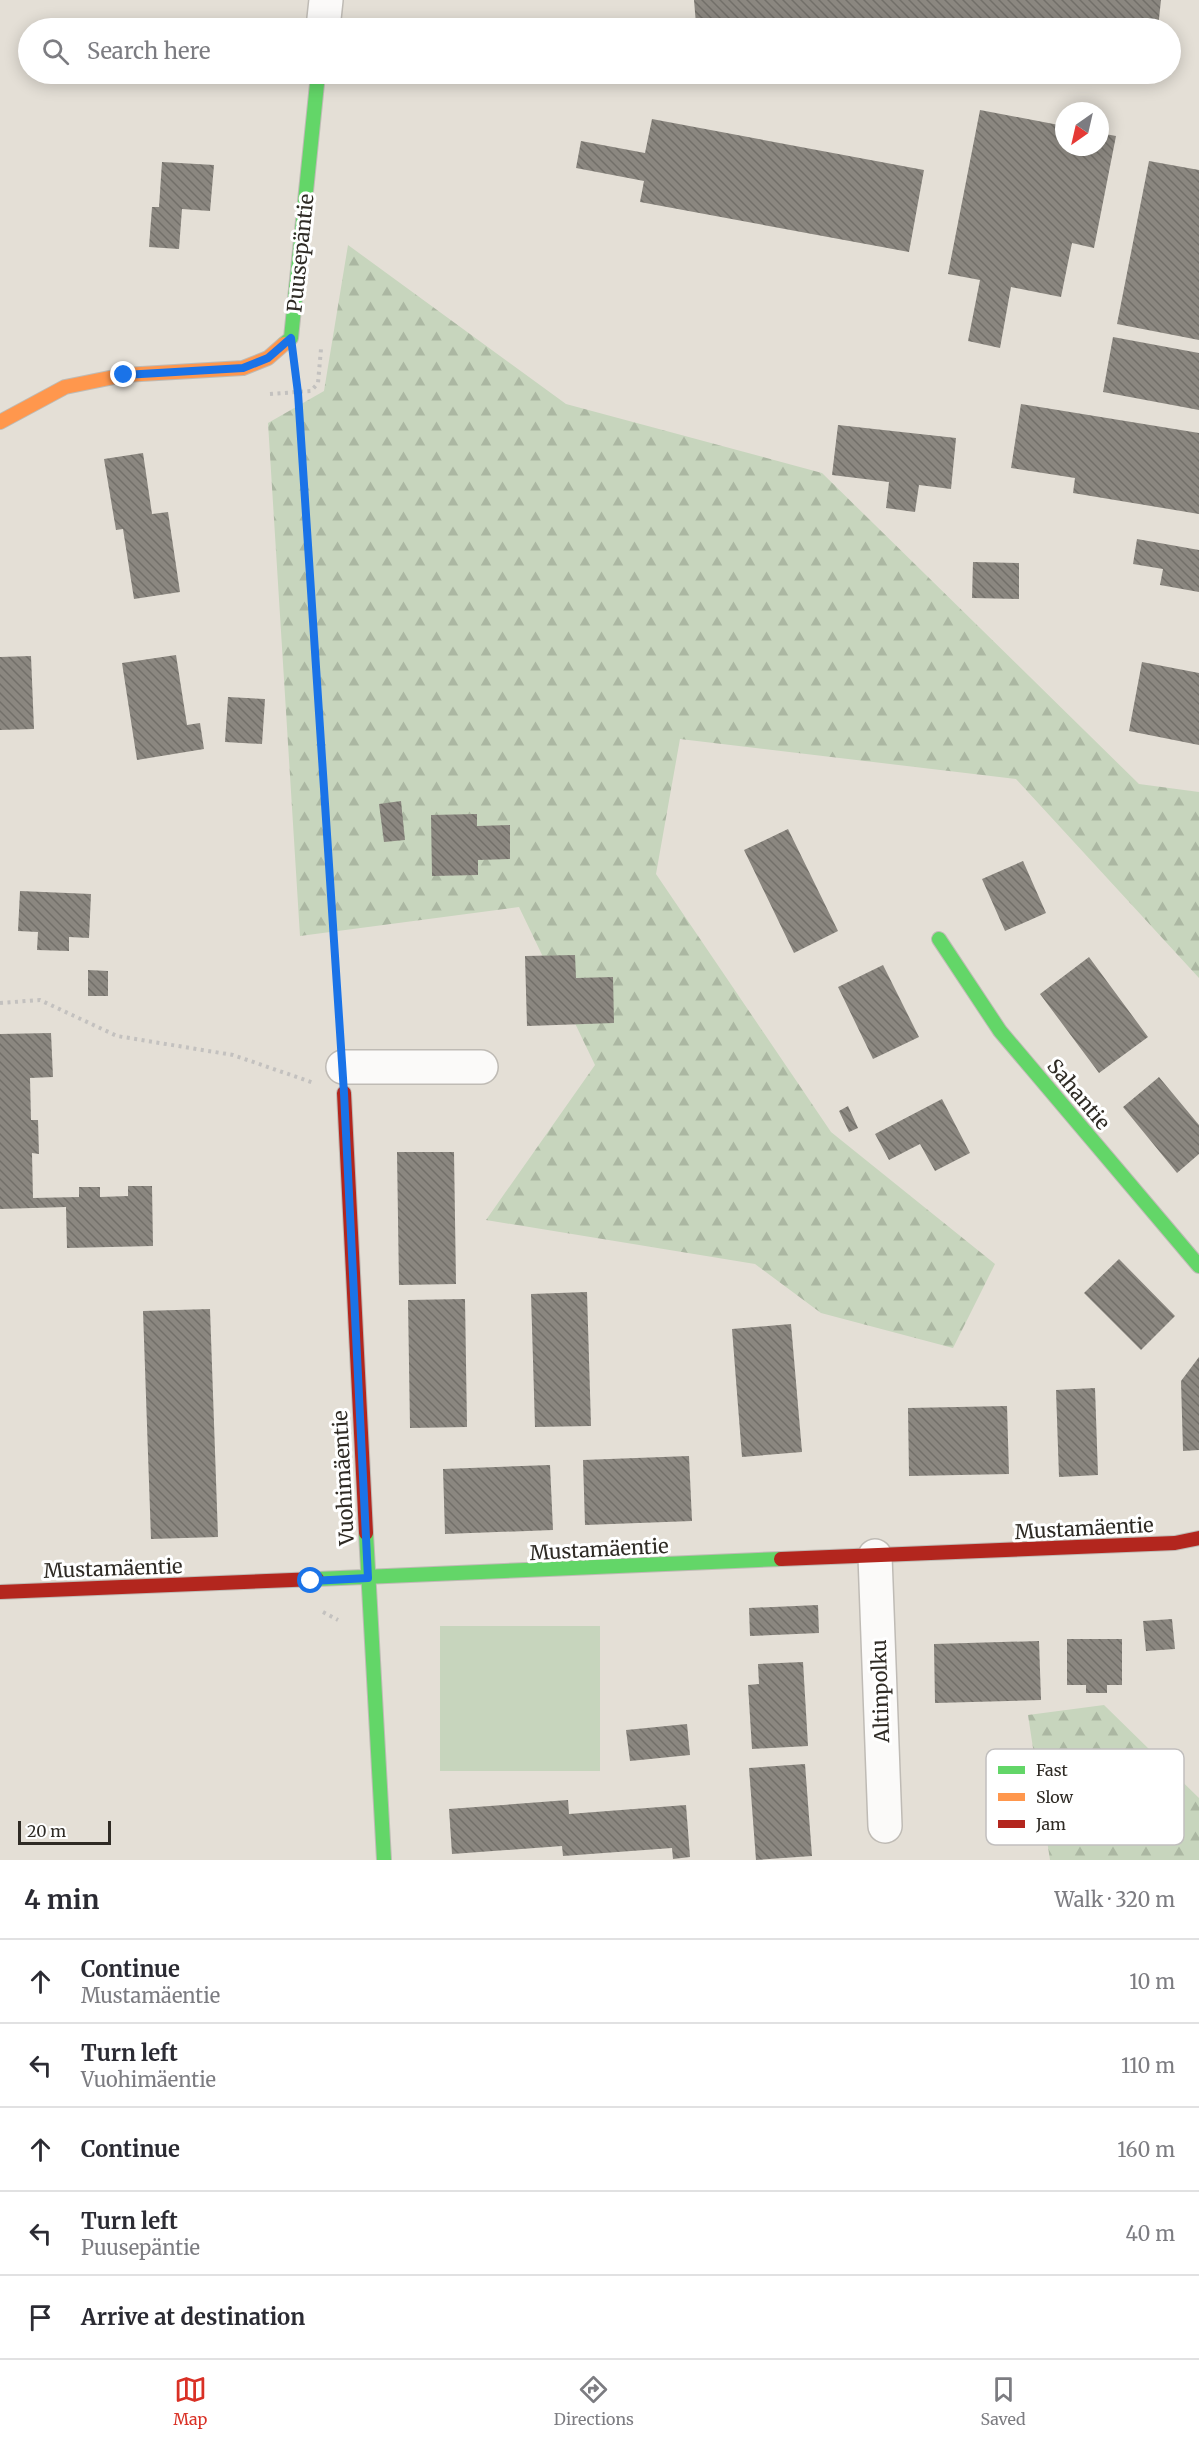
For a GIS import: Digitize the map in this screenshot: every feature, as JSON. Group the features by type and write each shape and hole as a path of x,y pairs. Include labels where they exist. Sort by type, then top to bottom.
{"street":[{"path":"324,18 326,0"},
{"name":"Puusepäntie","path":"0,422 65,387 124,375 243,368 268,358 291,338 317,84"},
{"name":"Sahantie","path":"939,939 1000,1031 1199,1266"},
{"path":"344,1080 481,1067"},
{"name":"Vuohimäentie","path":"344,1080 384,1860"},
{"name":"Mustamäentie","path":"0,1592 1175,1543 1199,1538"},
{"name":"Altinpolku","path":"875,1556 885,1826"}],"path":[{"path":"0,1003 40,1000 117,1036 233,1055 344,1080 298,393 291,338"},
{"path":"264,394 311,391 318,383 322,345"}],"green space":[{"path":"348,245 566,404 822,473 1139,784 1199,792 1199,978 1016,779 680,739 656,874 831,1132 995,1264 953,1348 821,1313 755,1264 486,1220 595,1065 519,907 300,936 268,423 324,391"},
{"path":"440,1626 600,1626 600,1771 440,1771"},
{"path":"1104,1705 1149,1749 1033,1749 1028,1715"},
{"path":"1184,1783 1199,1798 1199,1860 1050,1860 1048,1845 1184,1845"}],"building":[{"path":"694,0 1161,0 1159,18 696,18"},
{"path":"980,110 1055,124 1055,156 1109,156 1109,135 1116,136 1094,248 1072,243 1061,297 1011,287 1000,348 968,341 980,280 948,274"},
{"path":"652,119 924,170 909,252 640,202 644,181 576,168 581,141 645,153"},
{"path":"1149,161 1199,170 1199,340 1117,324"},
{"path":"162,162 214,165 210,211 182,209 179,249 149,247 152,207 159,207"},
{"path":"1113,337 1199,353 1199,410 1103,392"},
{"path":"1021,404 1199,433 1199,514 1073,493 1075,478 1011,468"},
{"path":"838,425 956,438 951,489 919,485 915,512 886,508 889,482 832,475"},
{"path":"143,453 152,514 168,512 180,592 134,599 123,529 116,530 104,459"},
{"path":"1137,539 1199,550 1199,592 1160,585 1163,569 1133,564"},
{"path":"973,562 1019,563 1019,599 972,598"},
{"path":"176,655 187,725 200,723 204,749 137,760 122,663"},
{"path":"31,656 34,729 0,730 0,657"},
{"path":"1142,662 1199,673 1199,745 1129,731"},
{"path":"228,697 265,699 262,744 225,742"},
{"path":"401,801 405,840 384,842 379,804"},
{"path":"477,814 477,826 510,825 510,859 478,860 478,875 432,876 431,815"},
{"path":"788,829 838,931 794,953 744,850"},
{"path":"1023,861 1046,913 1005,931 982,879"},
{"path":"20,891 91,894 89,938 69,937 69,951 37,950 38,932 18,931"},
{"path":"575,955 576,978 613,977 614,1023 527,1026 525,956"},
{"path":"1089,957 1148,1037 1099,1073 1040,994"},
{"path":"883,965 919,1037 873,1059 838,987"},
{"path":"88,970 108,971 108,996 88,996"},
{"path":"51,1033 53,1077 30,1078 31,1120 38,1120 39,1154 32,1153 33,1198 79,1197 79,1187 100,1187 100,1197 128,1196 128,1186 152,1186 153,1246 67,1248 66,1207 0,1209 0,1034"},
{"path":"1159,1077 1199,1125 1199,1154 1177,1173 1123,1107"},
{"path":"942,1099 970,1153 935,1171 920,1144 889,1160 875,1134"},
{"path":"848,1106 858,1128 849,1132 839,1111"},
{"path":"397,1152 454,1152 456,1284 399,1285"},
{"path":"1119,1259 1175,1316 1141,1350 1084,1293"},
{"path":"587,1292 591,1426 535,1427 531,1294"},
{"path":"465,1299 467,1427 410,1428 408,1300"},
{"path":"210,1309 218,1537 151,1539 143,1311"},
{"path":"791,1324 802,1452 742,1457 732,1329"},
{"path":"1199,1357 1199,1450 1183,1451 1181,1381"},
{"path":"1095,1388 1098,1475 1059,1477 1056,1390"},
{"path":"1007,1406 1009,1474 909,1476 908,1408"},
{"path":"689,1456 692,1521 585,1525 583,1460"},
{"path":"550,1465 553,1530 445,1534 443,1469"},
{"path":"818,1605 819,1633 750,1636 749,1608"},
{"path":"1172,1619 1175,1649 1146,1651 1143,1621"},
{"path":"1067,1639 1122,1639 1122,1685 1107,1685 1107,1693 1086,1693 1086,1685 1067,1685"},
{"path":"1039,1641 1041,1700 935,1703 934,1644"},
{"path":"803,1662 808,1746 752,1749 748,1685 759,1684 758,1664"},
{"path":"687,1724 690,1755 630,1761 626,1730"},
{"path":"805,1764 812,1856 756,1860 749,1768"},
{"path":"568,1800 569,1814 686,1805 690,1857 673,1859 672,1848 563,1856 562,1846 452,1854 449,1809"}],"traffic: fast":[{"path":"284,344 291,338 317,84"},
{"path":"939,939 1000,1031 1199,1266"},
{"path":"366,1533 384,1860"},
{"path":"317,1579 781,1559"}],"traffic: slow":[{"path":"0,422 65,387 124,375 243,368 268,358 284,344"}],"traffic: jam":[{"path":"344,1093 366,1533"},
{"path":"781,1559 1175,1543 1199,1538"},
{"path":"0,1592 317,1579"}],"route":[{"path":"124,375 243,368 268,358 291,338 298,393 344,1093 368,1578 311,1581"}]}
